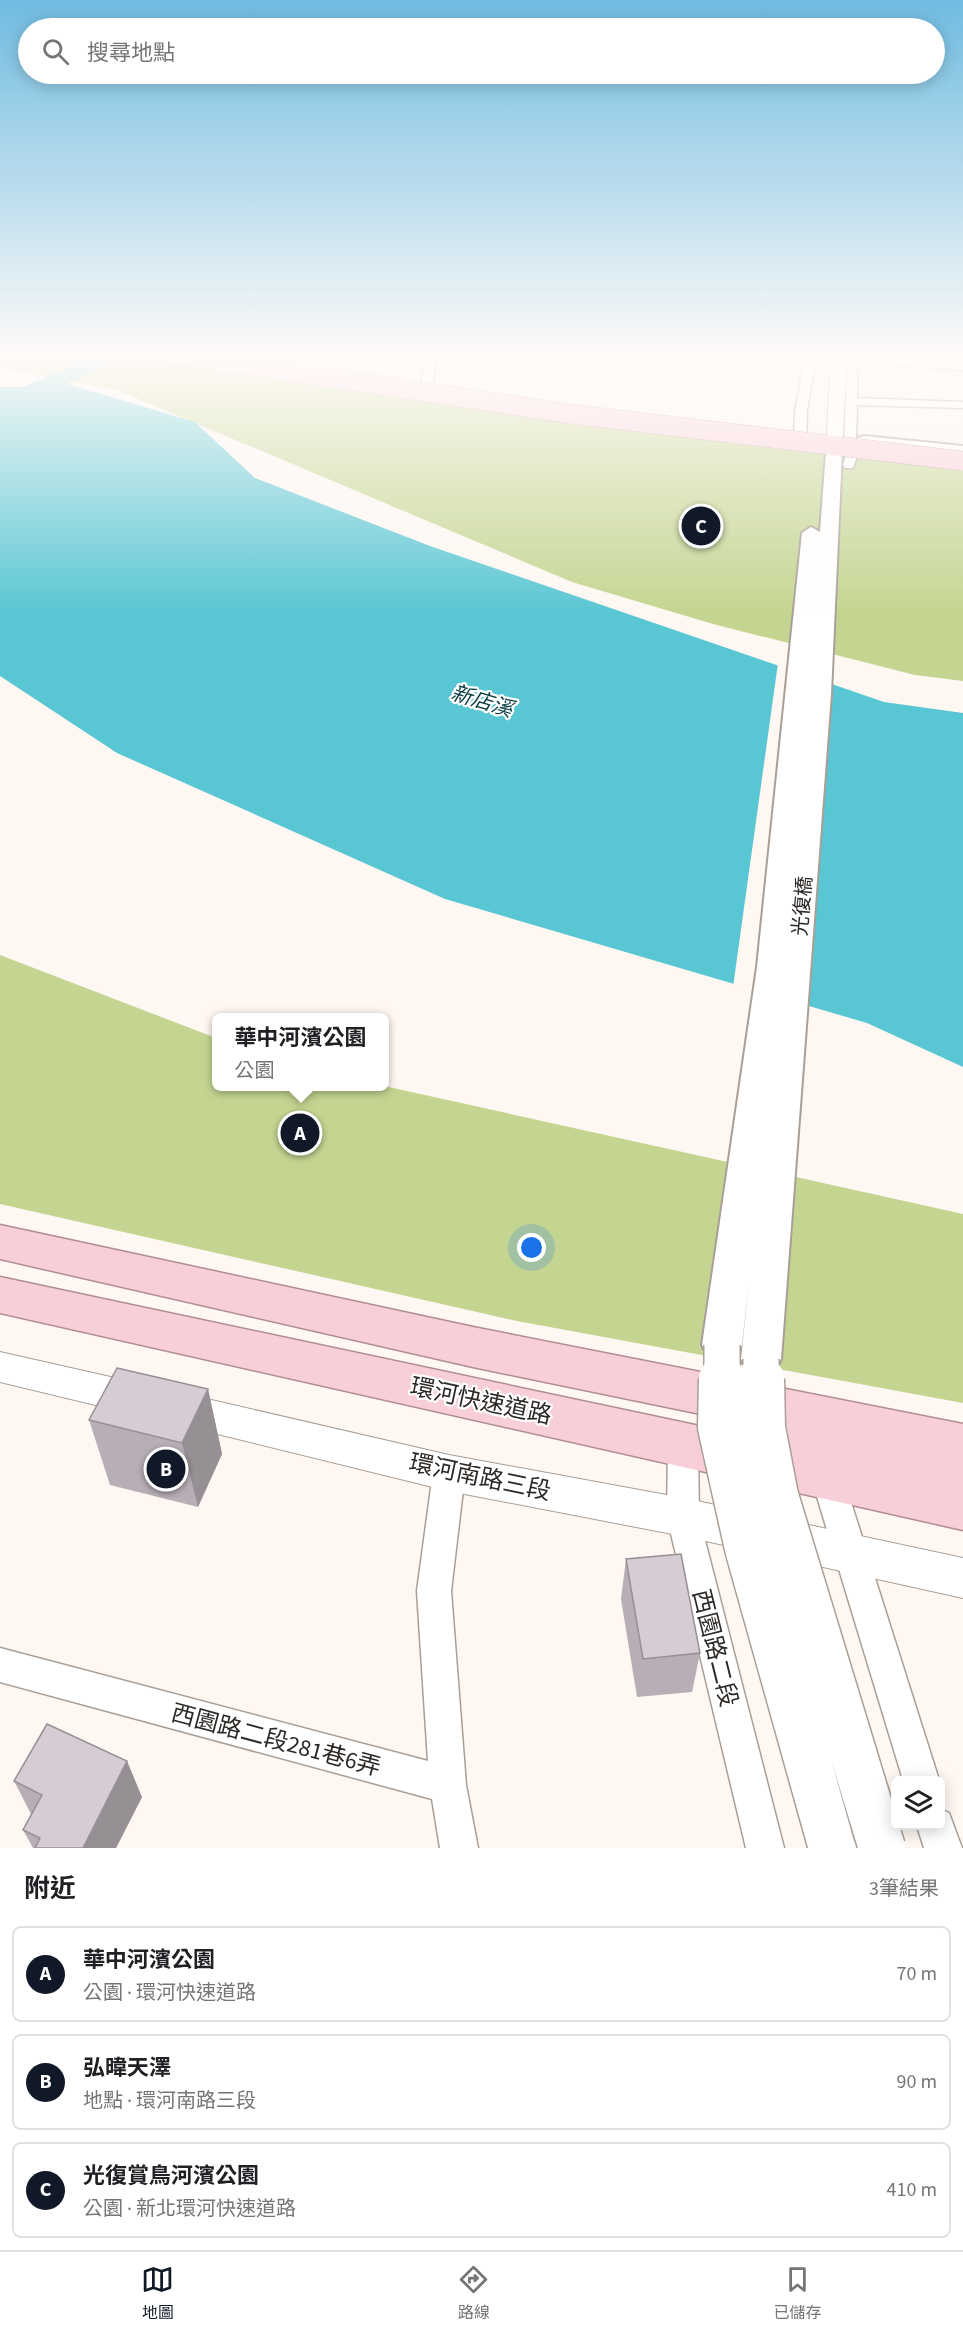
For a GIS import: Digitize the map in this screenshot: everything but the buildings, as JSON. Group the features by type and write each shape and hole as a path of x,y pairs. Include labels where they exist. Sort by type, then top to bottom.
{"highway":[{"path":"770,441 963,460"},
{"path":"853,441 963,453"},
{"path":"0,1242 473,1347 963,1446"},
{"name":"環河快速道路","path":"0,1295 722,1433 827,1477 963,1506"},
{"path":"473,1347 866,1455 963,1476"}],"main road":[{"path":"787,441 963,460"},
{"path":"795,441 829,447 963,453"},
{"path":"828,441 829,447"},
{"path":"829,447 830,441"},
{"name":"光復橋","path":"722,1433 722,1345 772,967 829,447"},
{"name":"光復橋","path":"722,1433 761,1359 820,694 829,447"},
{"path":"722,1433 748,1548 832,1848"},
{"path":"722,1433 774,1496 882,1848"}],"street":[{"path":"825,441 829,447 832,441"},
{"name":"環河南路三段","path":"0,1366 449,1473 683,1517 848,1551 963,1578"},
{"name":"西園路二段","path":"722,1433 683,1517 765,1848"},
{"path":"449,1473 434,1591 448,1785 459,1848"},
{"path":"827,1477 848,1551 920,1776"},
{"name":"西園路二段281巷6弄","path":"0,1665 448,1785"},
{"path":"937,1830 943,1848"}],"green space":[{"path":"238,441 721,441 963,470 963,681 915,675 713,624 572,582"},
{"path":"0,955 212,1036 212,1091 389,1091 389,1087 963,1214 963,1403 517,1321 0,1204"}],"water":[{"name":"新店溪","path":"0,441 216,441 255,478 430,546 884,702 963,713 963,1067 867,1023 445,899 117,753 0,676"}],"pier":[{"path":"778,663 827,680 808,1009 733,987"}],"place":[{"name":"光復賞鳥河濱公園","path":"701,526"},
{"name":"華中河濱公園","path":"300,1133"},
{"name":"弘暐天澤","path":"166,1469"}]}
